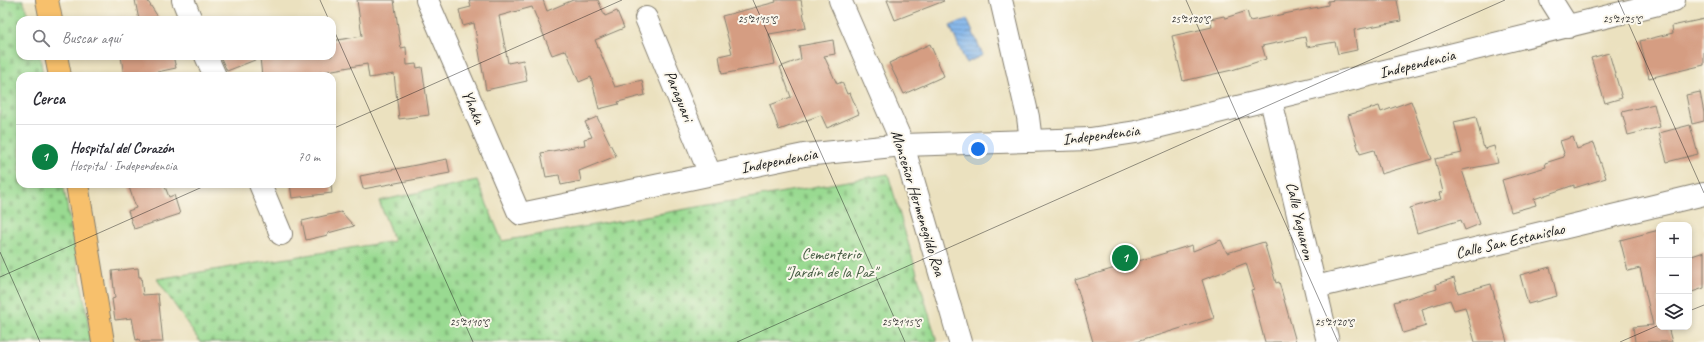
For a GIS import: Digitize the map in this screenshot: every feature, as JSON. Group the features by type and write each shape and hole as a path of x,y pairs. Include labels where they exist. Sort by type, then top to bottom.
{"main road":[{"path":"47,0 49,16"},
{"path":"57,60 59,72"},
{"path":"78,188 103,342"}],"street":[{"path":"183,0 189,16"},
{"name":"Yhaka","path":"427,0 519,213"},
{"name":"Monseñor Hermenegildo Roa","path":"840,0 903,145 960,342"},
{"path":"1001,0 1028,117 1031,142"},
{"path":"1551,0 1568,26"},
{"name":"Independencia","path":"519,213 804,155 903,145 1090,139 1136,132 1674,0"},
{"name":"Paraguari","path":"646,18 710,174"},
{"path":"208,60 212,72"},
{"name":"Calle Yaguaron","path":"1271,100 1328,342"},
{"path":"262,188 281,234"},
{"name":"Calle San Estanislao","path":"1316,287 1704,194"}],"green space":[{"path":"0,0 23,0 29,16 16,16 16,60 41,60 42,72 16,72 16,188 64,188 87,314 90,342 0,342"},
{"name":"Cementerio \"Jardín de la Paz\"","path":"888,174 937,342 200,342 157,279 394,241 379,201 477,180 502,241"}],"water":[{"path":"967,19 983,55 966,63 950,26"}],"building":[{"path":"135,0 147,0 157,16 138,16"},
{"path":"357,0 394,0 401,48 406,47 407,65 416,64 417,68 422,67 429,115 399,119 394,74 369,78 367,64 321,72 262,72 260,60 336,60 336,40 362,36"},
{"path":"469,0 543,0 547,11 573,0 598,0 605,16 617,11 624,28 595,40 615,87 642,80 645,95 599,109 591,77 579,82 566,50 552,55 532,7 499,16 508,63 523,60 527,81 486,90 474,23 463,26 459,10 471,7"},
{"path":"775,0 801,0 806,28 769,34 775,64 722,74 719,56 732,53 722,16 776,2"},
{"path":"887,0 943,0 944,1 895,20"},
{"path":"1397,0 1401,21 1354,30 1357,50 1338,54 1335,42 1307,47 1305,37 1262,46 1266,59 1232,70 1183,81 1172,36 1212,27 1210,19 1224,16 1225,18 1247,11 1250,21 1328,5 1328,1"},
{"path":"1704,19 1704,65 1649,78 1640,41 1673,33 1672,26"},
{"path":"833,40 835,54 824,56 837,84 842,82 847,94 850,93 859,114 827,128 821,115 779,130 770,105 791,97 780,67 801,59 799,46"},
{"path":"930,44 944,76 904,94 889,63"},
{"path":"1609,53 1622,98 1605,103 1591,58"},
{"path":"122,60 174,60 176,68 157,72 123,72"},
{"path":"222,60 255,60 227,71"},
{"path":"1700,92 1704,121 1692,124 1686,95"},
{"path":"1411,101 1432,159 1381,174 1374,150 1360,154 1348,115 1379,106 1381,112"},
{"path":"1654,104 1660,127 1628,135 1622,112"},
{"path":"597,117 616,156 579,171 581,181 561,185 559,175 546,177 541,153 585,145 584,139 592,137 585,122"},
{"path":"1476,117 1484,149 1494,146 1498,163 1462,170 1480,224 1465,230 1461,220 1417,233 1410,208 1441,199 1439,193 1443,192 1435,159 1462,153 1454,122"},
{"path":"1690,125 1698,154 1667,162 1659,133"},
{"path":"1573,137 1577,149 1594,143 1606,178 1574,188 1574,185 1534,199 1536,205 1511,212 1502,180 1546,167 1545,163 1564,157 1560,141"},
{"path":"447,159 450,173 363,189 360,176"},
{"path":"129,188 166,188 169,197 174,195 180,214 134,229 128,211 136,208"},
{"path":"291,188 331,188 332,193 292,198"},
{"path":"341,212 354,226 328,233 328,235 306,240 302,221"},
{"path":"1656,231 1656,330 1669,330 1672,342 1635,342 1633,327 1653,325 1640,268 1628,271 1620,240"},
{"path":"1221,240 1227,253 1264,242 1276,283 1279,282 1296,342 1265,342 1251,290 1254,289 1246,263 1202,280 1214,318 1136,342 1093,342 1075,280 1192,245 1193,251"},
{"path":"1704,252 1704,288 1692,292 1692,258 1692,256"},
{"path":"1550,267 1557,296 1528,304 1520,275"},
{"path":"138,268 139,277 141,277 143,295 158,294 163,342 140,342 139,339 136,340 132,318 115,320 112,299 115,298 112,271"},
{"path":"1454,278 1458,293 1491,284 1507,342 1475,342 1465,307 1454,310 1450,300 1422,309 1426,326 1403,333 1394,302 1437,289 1436,284"}],"place":[{"name":"Hospital del Corazón","path":"1125,258"}]}
